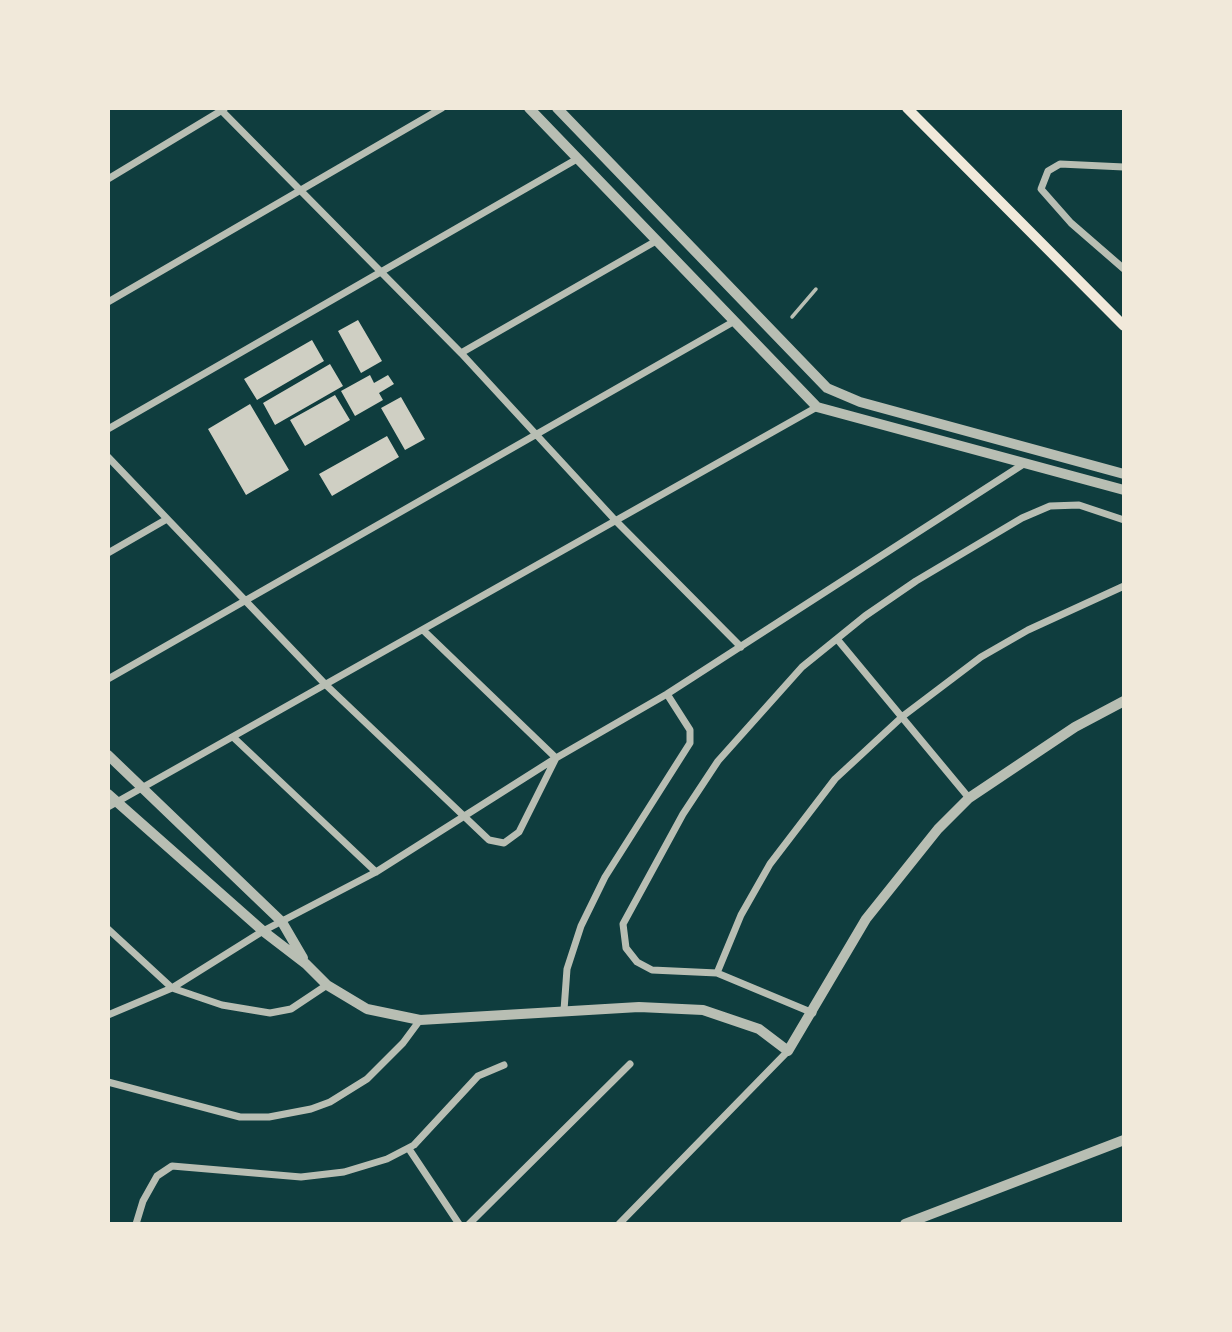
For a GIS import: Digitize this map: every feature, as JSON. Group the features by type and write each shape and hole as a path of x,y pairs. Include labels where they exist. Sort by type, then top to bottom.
{"main road":[{"path":"907,108 1124,326"}],"street":[{"path":"108,302 300,193 442,108"},
{"path":"529,108 817,407 1022,465 1124,490"},
{"path":"557,108 815,378 835,393 1124,474"},
{"path":"108,179 222,109 300,193 461,353 538,433 615,520 741,647"},
{"path":"108,429 577,159"},
{"path":"1124,167 1060,164 1048,171 1041,189 1071,223 1124,269"},
{"path":"461,353 656,241"},
{"path":"108,678 733,322"},
{"path":"113,805 817,407 835,393"},
{"path":"108,457 326,684 489,840 504,843 519,832 556,758"},
{"path":"108,1015 172,988 262,931 376,872 556,758 667,694 1022,465"},
{"path":"813,1013 717,973 652,970 637,962 626,947 623,924 676,825 718,761 802,667 916,581 1022,518 1050,506 1079,505 1124,520"},
{"path":"108,553 167,519"},
{"path":"717,973 741,915 769,864 835,779 902,716 981,657 1028,630 1124,586"},
{"path":"423,629 556,758"},
{"path":"837,639 968,799"},
{"path":"564,1010 567,969 582,926 605,877 690,743 690,730 667,694"},
{"path":"619,1223 788,1051 813,1013 866,919 908,863 968,799 1075,727 1124,701"},
{"path":"233,737 376,872"},
{"path":"108,755 282,922 306,964"},
{"path":"108,794 113,805 262,931 306,964 327,985 367,1009 420,1020 639,1007 703,1010 759,1029 788,1051"},
{"path":"108,929 172,988 222,1005 270,1013 290,1009 327,985"},
{"path":"108,1082 240,1117 269,1117 300,1111 330,1102 367,1079 394,1053 420,1020"},
{"path":"469,1223 630,1064"},
{"path":"136,1223 143,1201 158,1177 172,1166 301,1177 344,1172 409,1149 478,1076 504,1065"},
{"path":"905,1223 1124,1140"},
{"path":"409,1149 459,1223"}],"lane":[{"path":"792,317 816,289"}],"building":[{"path":"358,320 382,361 361,373 338,331"},
{"path":"312,340 324,361 257,400 244,379"},
{"path":"330,364 343,386 275,425 263,403"},
{"path":"370,375 374,383 388,375 394,384 379,393 383,400 355,416 341,391"},
{"path":"335,395 350,420 305,446 290,420"},
{"path":"401,397 425,439 405,450 381,408"},
{"path":"250,404 289,470 246,495 208,429"},
{"path":"387,436 399,457 332,496 319,474"}]}
